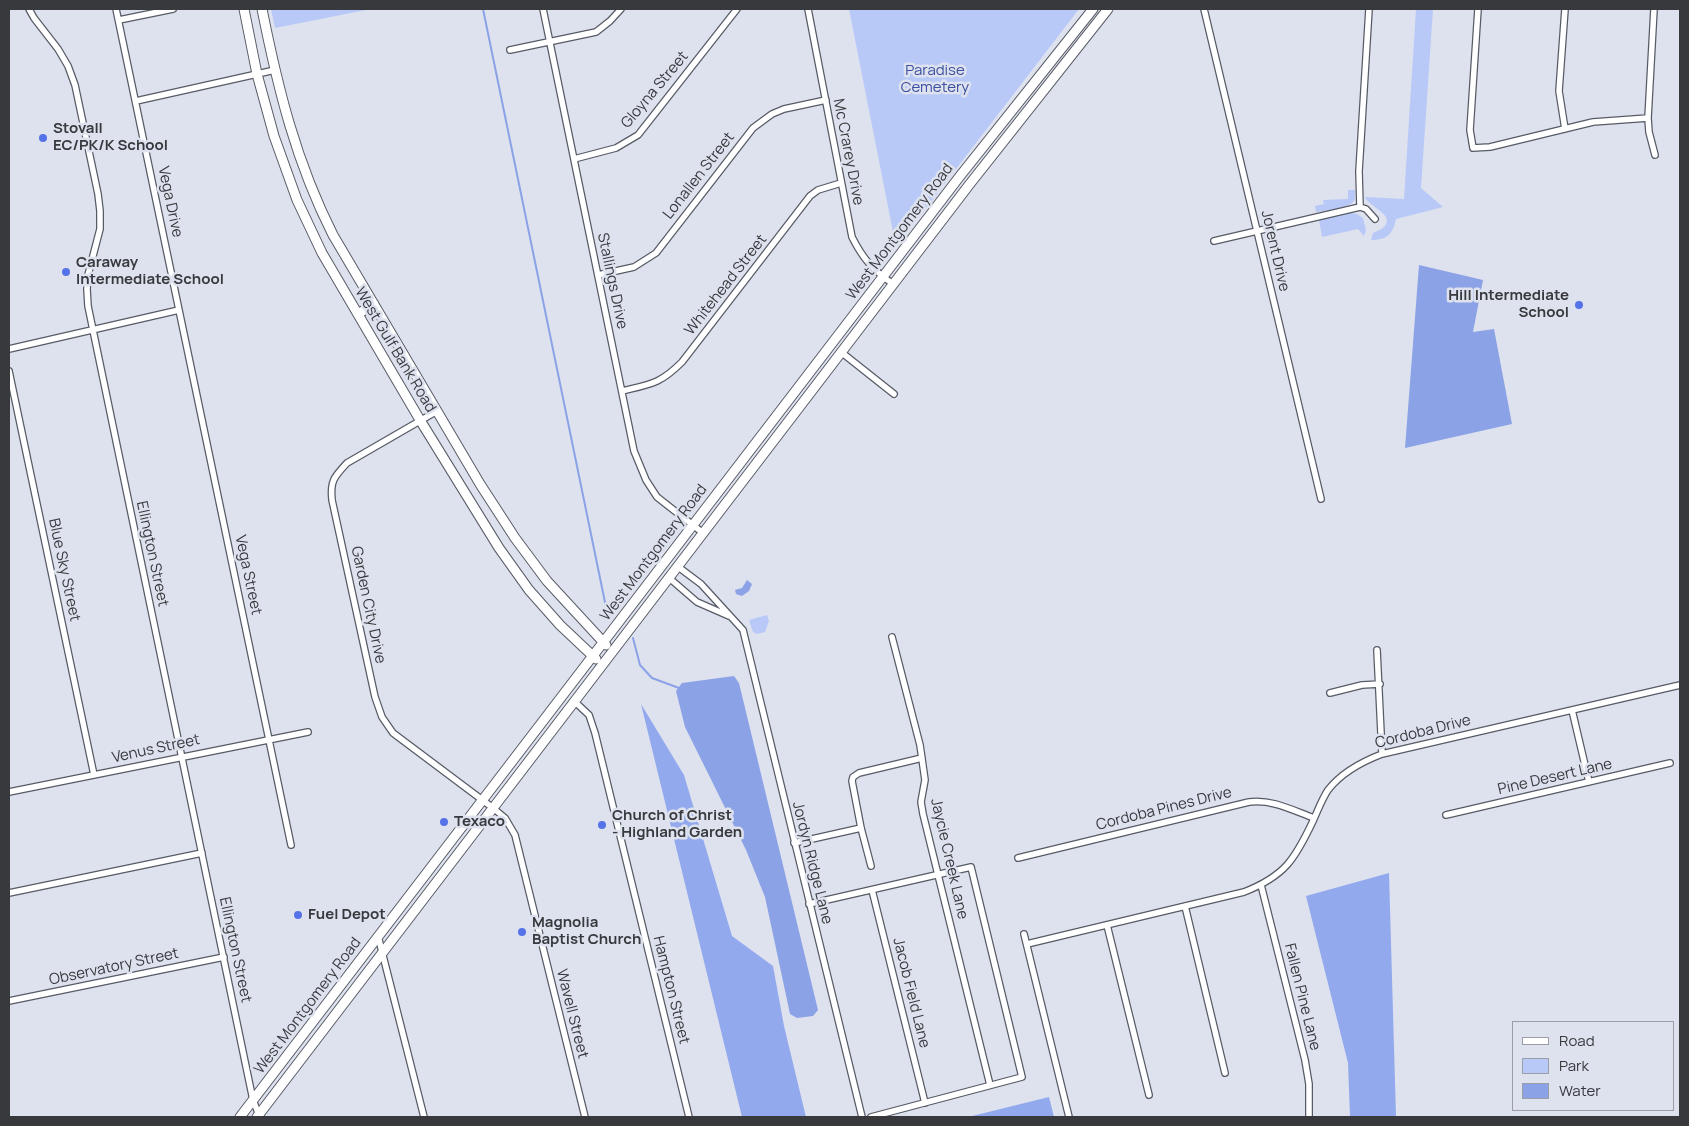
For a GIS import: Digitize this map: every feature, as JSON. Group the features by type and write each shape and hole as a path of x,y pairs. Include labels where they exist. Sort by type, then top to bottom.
{"main road":[{"name":"West Gulf Bank Road","path":"244,9 274,136 297,200 322,254 420,420 499,548 529,590 560,625 602,664"},
{"name":"West Gulf Bank Road","path":"262,9 291,133 314,193 333,235 480,484 515,538 547,582 612,651"},
{"name":"West Montgomery Road","path":"240,1117 882,277 1093,9"},
{"name":"West Montgomery Road","path":"258,1116 893,284 1108,9"},
{"path":"297,200 314,193"},
{"path":"358,314 374,304"},
{"path":"499,548 515,538"}],"street":[{"name":"Ellington Street","path":"29,9 68,66 75,85 98,194 100,229 90,269 87,289 88,306 180,756 258,1116"},
{"name":"Vega Drive","path":"116,9 179,310"},
{"path":"119,20 173,9"},
{"name":"Stallings Drive","path":"543,9 634,451 646,480 657,496 703,533"},
{"path":"510,50 596,32 621,9"},
{"name":"Gloyna Street","path":"574,158 616,148 638,135 736,9"},
{"name":"Mc Crarey Drive","path":"808,9 852,237 861,255 875,271 893,284"},
{"name":"Jorent Drive","path":"1204,9 1321,499"},
{"path":"1360,207 1359,171 1369,9"},
{"path":"1478,9 1470,130 1473,148 1490,147 1593,122 1648,118"},
{"path":"1564,9 1559,91 1565,129"},
{"path":"1654,9 1648,118 1649,132 1655,155"},
{"path":"136,101 275,70"},
{"name":"Lonallen Street","path":"598,275 634,267 656,252 753,128 772,114 784,109 826,100"},
{"name":"Whitehead Street","path":"622,391 653,384 668,375 682,362 810,196 818,190 841,183"},
{"path":"1214,241 1360,207 1366,209 1375,219"},
{"path":"9,348 93,331 179,310"},
{"name":"Vega Street","path":"179,310 291,845"},
{"path":"841,352 894,394"},
{"name":"Blue Sky Street","path":"9,371 94,775"},
{"name":"Garden City Drive","path":"437,411 347,464 336,475 331,485 332,500 374,697 382,717 393,733 493,808"},
{"name":"Jordyn Ridge Lane","path":"677,566 701,584 743,630 862,1117"},
{"path":"668,578 697,602 732,618"},
{"name":"Jaycie Creek Lane","path":"892,637 922,758 924,780 921,802 990,1086"},
{"path":"1378,650 1382,754"},
{"path":"1330,693 1362,685 1380,684"},
{"name":"Cordoba Drive","path":"1027,944 1244,892 1261,885 1291,862 1300,849 1329,790 1340,778 1352,767 1382,754 1680,685"},
{"name":"Hampton Street","path":"574,701 589,715 595,733 689,1117"},
{"path":"1572,710 1589,782"},
{"name":"Venus Street","path":"9,792 180,756 308,732"},
{"path":"871,866 860,828 852,781 853,777 859,773 922,758"},
{"name":"Pine Desert Lane","path":"1446,815 1670,763"},
{"name":"Cordoba Pines Drive","path":"1018,858 1260,800 1272,802 1314,818"},
{"name":"Wavell Street","path":"493,808 504,818 514,835 585,1117"},
{"path":"794,843 860,828"},
{"path":"9,893 202,852"},
{"path":"809,904 971,867 1022,1077 871,1117"},
{"name":"Fallen Pine Lane","path":"1261,885 1305,1060 1309,1084 1310,1117"},
{"name":"Jacob Field Lane","path":"872,890 925,1103"},
{"path":"1185,906 1225,1073"},
{"path":"1107,925 1149,1095"},
{"path":"1024,934 1069,1117"},
{"path":"378,936 424,1117"},
{"name":"Observatory Street","path":"9,1002 224,957"}],"green space":[{"path":"271,9 371,9 275,28"},
{"name":"Paradise Cemetery","path":"849,9 1079,9 896,247"},
{"path":"1416,9 1433,9 1421,188 1443,207 1396,219 1393,229 1388,235 1381,239 1371,240 1373,233 1384,227 1387,218 1367,201 1365,197 1404,199"},
{"path":"1348,190 1355,190 1353,202 1336,209 1316,212 1315,206 1324,204 1323,200 1348,199"},
{"path":"1351,213 1363,218 1366,230 1364,236 1358,229 1322,237 1319,220"},
{"path":"767,615 769,621 765,632 757,634 753,632 749,620"}],"shaded area":[{"path":"641,704 684,775 732,936 773,966 784,1026 806,1117 742,1117"},
{"path":"1389,873 1396,1117 1350,1117 1348,1063 1306,896"},
{"path":"1049,1097 1054,1117 968,1117"}],"water":[{"path":"1419,265 1483,280 1473,332 1494,329 1512,424 1405,448"},
{"path":"747,580 752,584 749,591 742,596 736,594 735,590 742,588"},
{"path":"734,676 739,683 818,1010 813,1016 797,1018 790,1014 765,897 746,850 685,727 676,691 682,683"}],"waterway":[{"path":"483,9 607,612 611,619"},
{"path":"633,638 640,665 652,678 679,688"}],"place":[{"name":"Stovall EC/PK/K School","path":"43,138"},
{"name":"Caraway Intermediate School","path":"66,272"},
{"name":"Hill Intermediate School","path":"1579,305"},
{"name":"Texaco","path":"444,822"},
{"name":"Church of Christ - Highland Garden","path":"602,825"},
{"name":"Fuel Depot","path":"298,915"},
{"name":"Magnolia Baptist Church","path":"522,932"}]}
